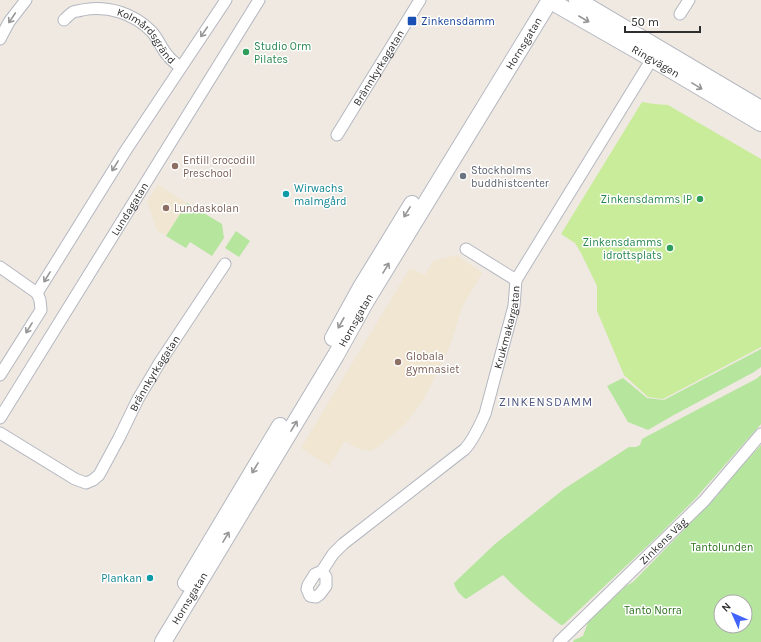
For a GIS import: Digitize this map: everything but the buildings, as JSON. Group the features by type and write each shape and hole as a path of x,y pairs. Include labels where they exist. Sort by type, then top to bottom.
{"main road":[{"name":"Hornsgatan","path":"163,642 210,554 360,289 537,0"},
{"name":"Hornsgatan","path":"150,642 210,554 336,355 366,301 550,0"},
{"name":"Ringvägen","path":"550,0 761,109"},
{"name":"Ringvägen","path":"577,0 655,54 761,123"}],"street":[{"path":"0,39 9,22 26,0"},
{"name":"Lundagatan","path":"0,418 259,0"},
{"name":"Brännkyrkagatan","path":"337,135 420,0"},
{"path":"680,14 689,0"},
{"path":"37,293 221,1"},
{"name":"Kolmårdsgränd","path":"64,20 73,12 98,8 128,15 140,22 152,32 160,42 169,58 180,67"},
{"name":"Krukmakargatan","path":"322,571 333,554 343,544 472,442 485,414 514,306 516,280 655,54"},
{"path":"466,249 516,280"},
{"name":"Brännkyrkagatan","path":"0,433 75,479 86,483 93,480 99,475 138,399 160,362 225,264"},
{"path":"0,267 37,293 40,300 40,310 0,375"},
{"name":"Zinkens Väg","path":"559,642 704,501 761,434"}],"shaded area":[{"name":"Lundaskolan","path":"158,185 187,203 166,236 157,230 147,202"},
{"name":"Globala gymnasiet","path":"457,255 482,273 462,307 451,343 433,381 422,402 405,424 378,447 371,451 362,450 345,441 329,466 301,448 410,268 425,275 433,261"}],"green space":[{"name":"Zinkensdamms idrottsplats","path":"642,102 668,105 761,159 761,347 663,399 648,397 624,375 597,311 597,286 575,243 561,234"},
{"path":"187,203 222,224 224,238 212,256 190,242 186,248 166,236"},
{"path":"236,231 250,241 239,257 225,248"},
{"path":"761,349 761,367 648,430 628,422 607,386 623,378 647,398 664,400"},
{"path":"761,375 761,424 697,497 658,536 563,625 531,601 503,575 466,599 457,590 454,583 495,544 564,489 629,447 636,447 640,445 642,439"},
{"path":"761,445 761,642 573,642 574,640 583,636 588,622 626,586 633,582 719,494 719,490"}],"place":[{"name":"Zinkensdamm","path":"412,21"},
{"name":"Studio Orm Pilates","path":"246,52"},
{"name":"Entill crocodill Preschool","path":"175,166"},
{"name":"Stockholms buddhistcenter","path":"463,176"},
{"name":"Wirwachs malmgård","path":"286,194"},
{"name":"Zinkensdamms IP","path":"700,199"},
{"name":"Lundaskolan","path":"166,208"},
{"name":"Zinkensdamms idrottsplats","path":"670,248"},
{"name":"Globala gymnasiet","path":"398,362"},
{"name":"Plankan","path":"150,578"}],"district":[{"name":"ZINKENSDAMM","path":"546,402"}],"park label":[{"name":"Tantolunden","path":"722,547"},
{"name":"Tanto Norra","path":"653,610"}]}
